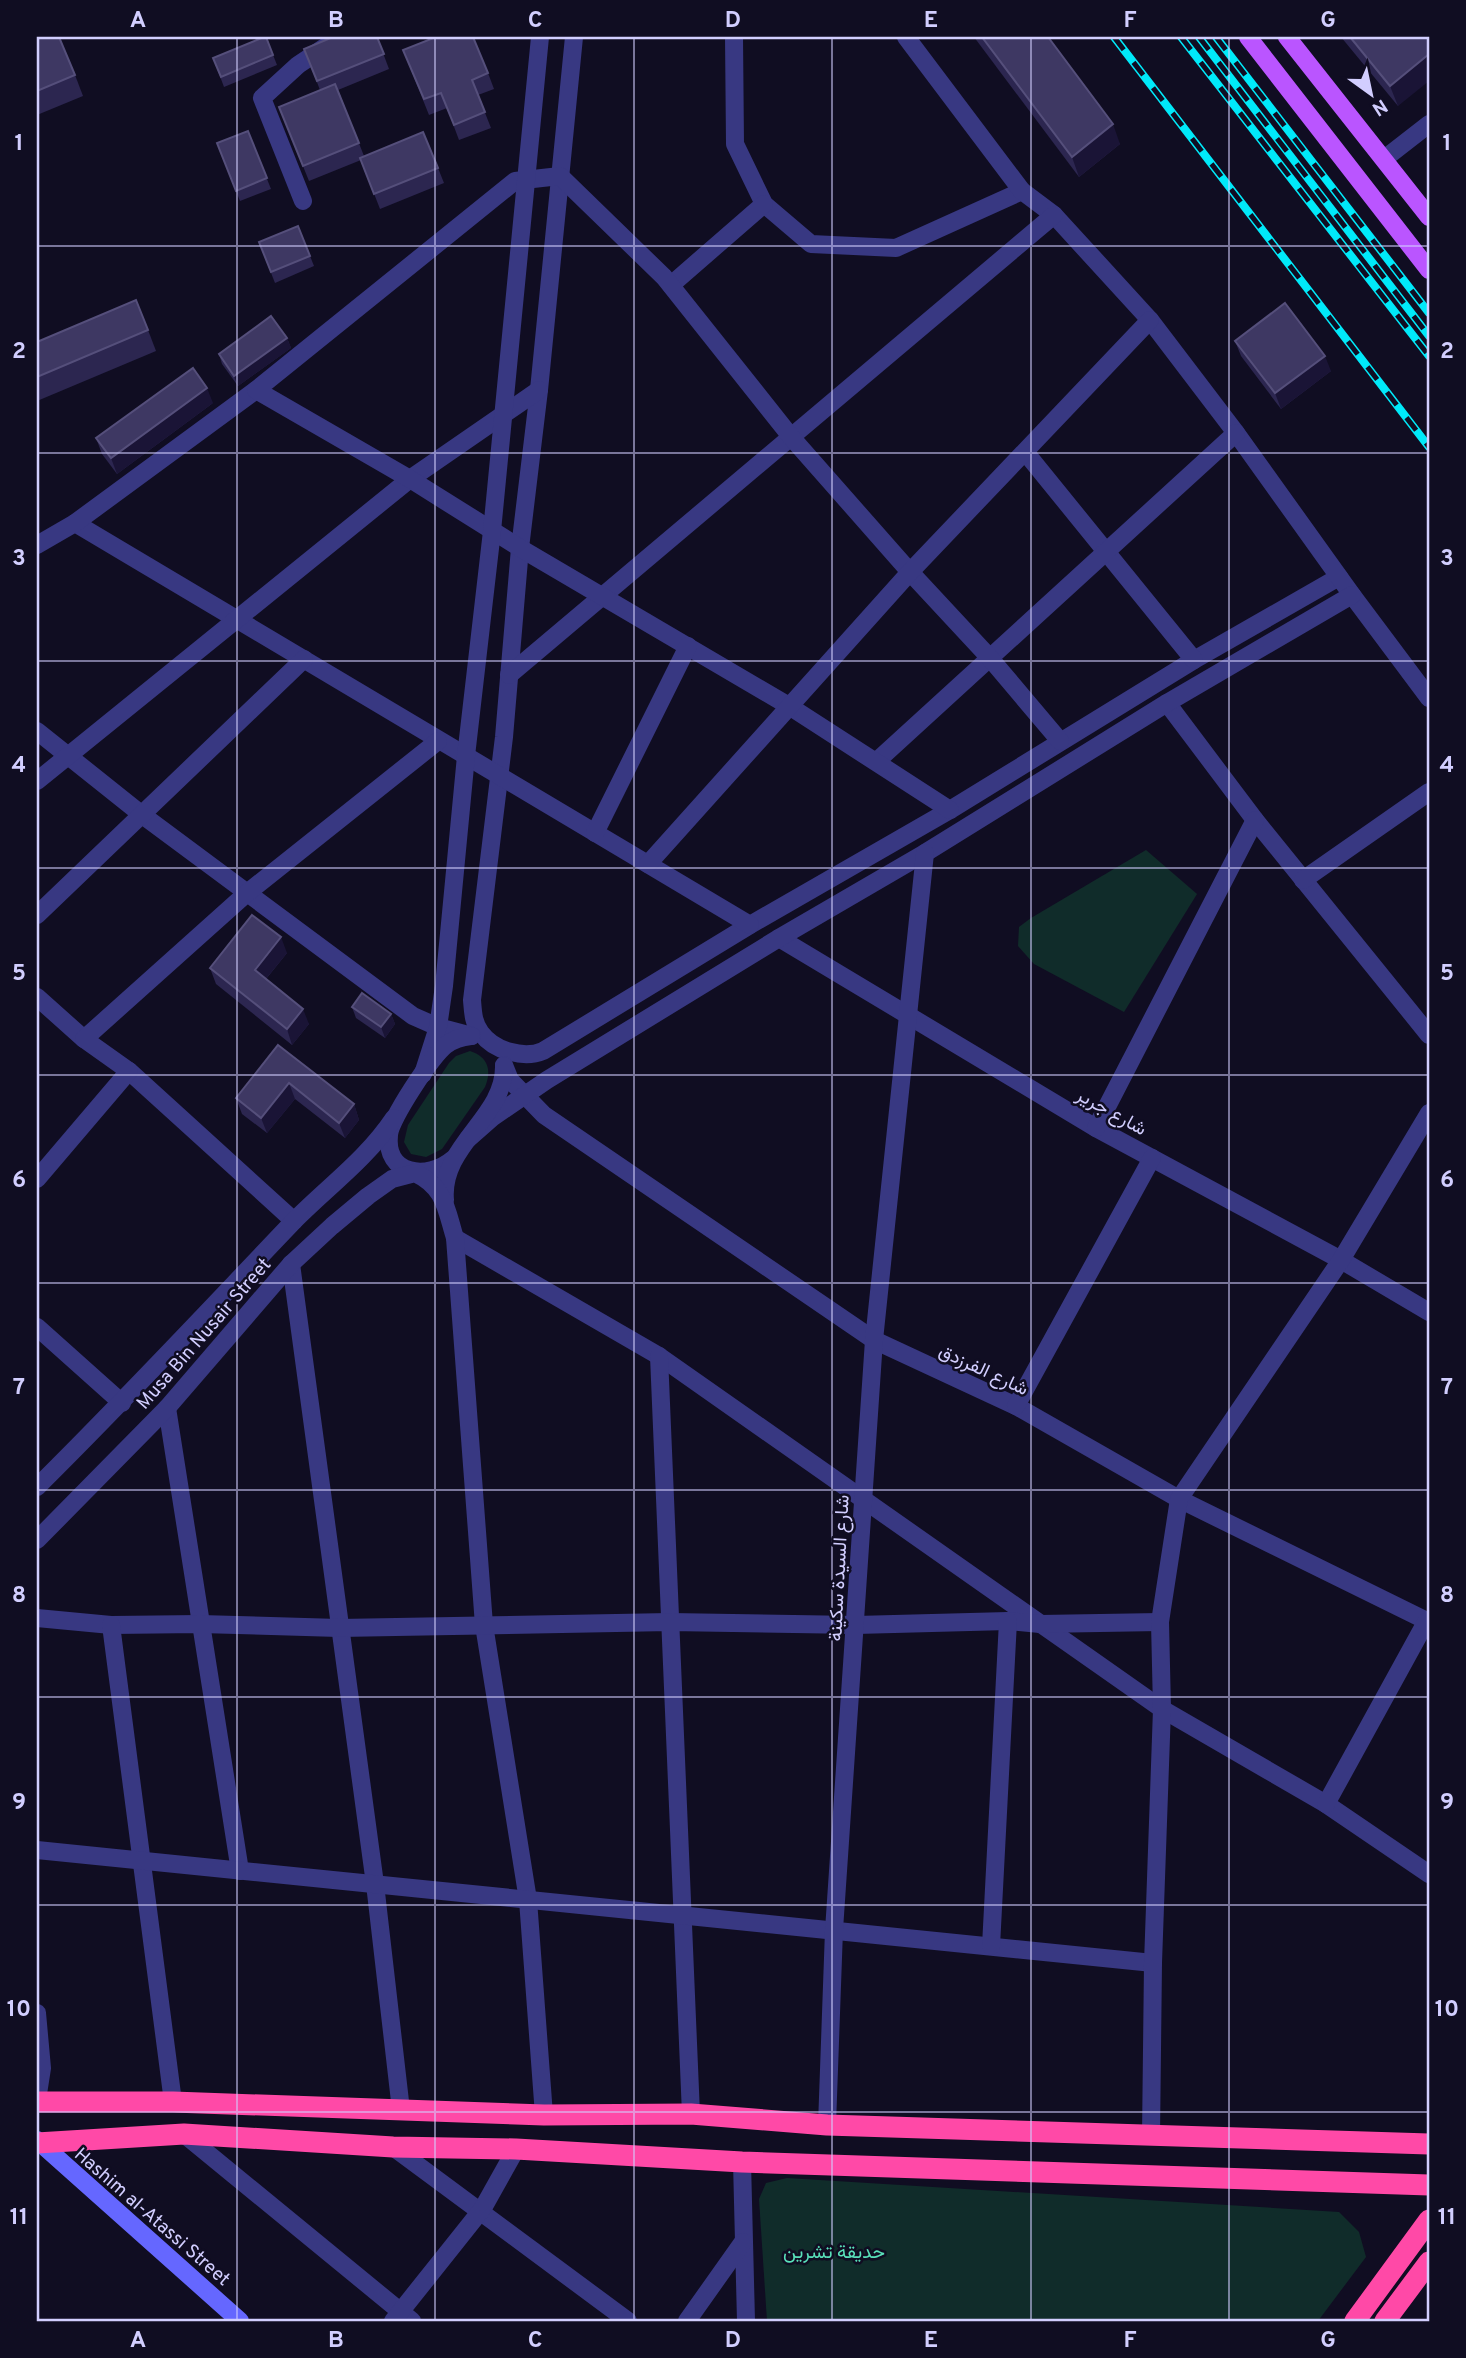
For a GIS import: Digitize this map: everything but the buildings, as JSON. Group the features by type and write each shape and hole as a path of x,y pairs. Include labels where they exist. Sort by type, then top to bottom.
{"highway":[{"path":"37,2101 173,2102 544,2115 691,2114 827,2124 1429,2144"},
{"path":"37,2142 184,2134 393,2147 516,2149 742,2162 1429,2185"},
{"path":"1355,2321 1429,2220"},
{"path":"1385,2321 1429,2262"}],"main road":[{"path":"1248,37 1429,270"},
{"path":"1287,37 1429,217"},
{"name":"Hashim al-Atassi Street","path":"37,2142 240,2321"}],"street":[{"path":"303,201 262,98 298,65 340,37"},
{"path":"425,1069 438,1027 444,986 540,37"},
{"name":"شارع الفرزدق","path":"574,37 499,775 472,1000 480,1038 499,1052 510,1080 522,1096 544,1115 874,1340 1016,1406 1179,1499 1428,1623"},
{"path":"734,37 734,144 764,204 811,244 896,248 1022,191"},
{"path":"906,37 1022,191 1054,215 1150,320 1429,698"},
{"path":"1384,159 1429,124"},
{"path":"37,545 75,523 256,390 515,181 560,176 671,285 792,438 989,657 1060,741"},
{"path":"671,285 764,204"},
{"path":"509,675 1054,215"},
{"path":"648,864 910,572 1150,320"},
{"path":"256,390 789,706 950,810"},
{"path":"37,781 410,479 539,390"},
{"path":"877,761 1236,433"},
{"path":"1026,453 1195,660"},
{"path":"75,523 750,925"},
{"path":"37,732 141,814 413,1016 438,1027 480,1038 518,1054 532,1055 543,1051 750,925 950,810 1195,660 1339,577"},
{"path":"468,1139 522,1096 779,938 925,853 1167,703 1352,595"},
{"path":"595,833 688,646"},
{"path":"37,915 304,659"},
{"path":"1167,703 1255,820 1429,1035"},
{"path":"84,1039 247,893 438,741"},
{"path":"1303,880 1429,792"},
{"path":"1096,1128 1255,820"},
{"name":"شارع السيدة سكينة","path":"827,2124 834,1930 874,1340 925,853"},
{"name":"شارع جرير","path":"779,938 1096,1128 1341,1260 1429,1312"},
{"path":"37,997 84,1039 129,1071 294,1221"},
{"path":"413,1016 427,1040 425,1069"},
{"path":"425,1069 447,1044 459,1038 480,1038"},
{"path":"446,1207 445,1177 453,1159 498,1094 504,1080 504,1065"},
{"name":"Musa Bin Nusair Street","path":"37,1487 122,1403 294,1221 366,1155 394,1118 425,1069"},
{"path":"37,1179 129,1071"},
{"path":"493,1117 508,1110 526,1109 544,1115"},
{"path":"1151,2136 1153,1963 1162,1709 1160,1622 1179,1499 1341,1260 1429,1113"},
{"path":"394,1118 389,1132 393,1156 402,1167 435,1185 446,1207 455,1238 484,1625 528,1900 544,2115"},
{"path":"1016,1406 1152,1158"},
{"name":"Musa Bin Nusair Street","path":"37,1540 166,1408 291,1264 332,1226 392,1179 415,1172 428,1173 442,1169 453,1159"},
{"path":"455,1238 659,1356 1162,1709 1325,1804 1429,1874"},
{"path":"291,1264 375,1884 401,2110"},
{"path":"37,1327 122,1403"},
{"path":"659,1356 691,2114"},
{"path":"166,1408 240,1871"},
{"path":"37,1618 111,1625 200,1624 339,1628 670,1622 856,1625 1008,1621 1040,1624 1160,1622"},
{"path":"991,1946 1008,1621"},
{"path":"1325,1804 1428,1623"},
{"path":"111,1625 173,2102"},
{"path":"37,1850 1153,1963"},
{"path":"37,2013 42,2068 37,2101"},
{"path":"184,2134 402,2318 480,2212 516,2149"},
{"path":"393,2147 628,2321"},
{"path":"742,2162 746,2321"},
{"path":"687,2321 743,2242"}],"green space":[{"path":"1146,850 1197,894 1124,1012 1034,964 1018,946 1019,927"},
{"path":"470,1051 481,1057 487,1065 485,1087 442,1149 426,1157 411,1154 404,1142 408,1125 449,1063 456,1056"},
{"name":"حديقة تشرين","path":"787,2178 1339,2212 1359,2232 1366,2257 1318,2321 767,2321 759,2199 766,2183"}],"railway":[{"path":"1114,37 1429,447"},
{"path":"1181,37 1429,356"},
{"path":"1199,37 1429,336"},
{"path":"1216,37 1429,313"}]}
